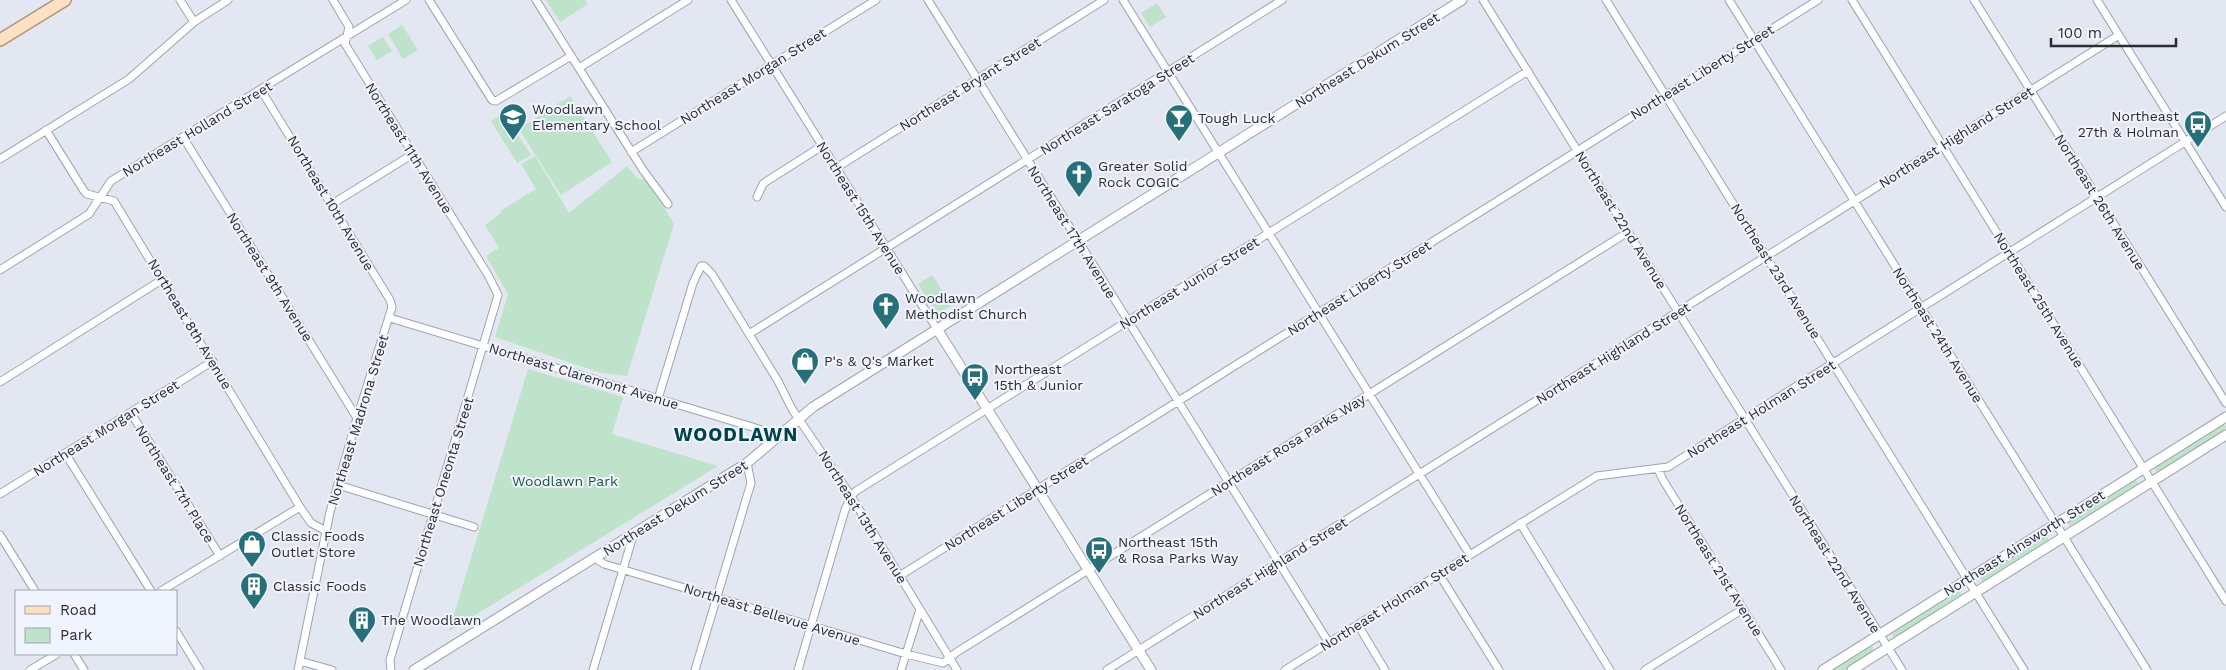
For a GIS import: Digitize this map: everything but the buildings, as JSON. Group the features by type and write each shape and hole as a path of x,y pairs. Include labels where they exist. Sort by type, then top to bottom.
{"main road":[{"path":"0,40 65,0"}],"street":[{"path":"180,0 194,22"},
{"path":"0,159 139,72 194,22 228,0"},
{"name":"Northeast 11th Avenue","path":"333,0 349,27 344,44 492,281 498,295"},
{"name":"Northeast Holland Street","path":"0,270 90,214 111,181 406,0"},
{"path":"429,0 492,100 496,101 571,56"},
{"path":"536,0 631,152 668,204"},
{"path":"579,68 688,0"},
{"name":"Northeast 15th Avenue","path":"731,0 1151,670"},
{"name":"Northeast Morgan Street","path":"631,152 876,0"},
{"name":"Northeast 17th Avenue","path":"928,0 1329,643"},
{"name":"Northeast Bryant Street","path":"836,168 1104,0"},
{"path":"1123,0 1470,555"},
{"name":"Northeast Saratoga Street","path":"749,334 1282,0"},
{"name":"Northeast Dekum Street","path":"414,670 633,536 747,463 813,406 1462,0"},
{"name":"Northeast 22nd Avenue","path":"1483,0 1902,670"},
{"name":"Northeast 23rd Avenue","path":"1606,0 2024,670"},
{"name":"Northeast 24th Avenue","path":"1729,0 2147,670"},
{"name":"Northeast Liberty Street","path":"901,575 1818,0"},
{"name":"Northeast 25th Avenue","path":"1852,0 2226,601"},
{"name":"Northeast 26th Avenue","path":"1974,0 2226,403"},
{"path":"2097,0 2226,207"},
{"name":"Northeast Highland Street","path":"1107,670 2119,35"},
{"name":"Northeast Junior Street","path":"851,496 988,408 1528,71"},
{"name":"Northeast 10th Avenue","path":"261,90 392,304 390,318"},
{"name":"Northeast Holman Street","path":"1285,670 1601,474 1658,469 1668,466 2226,116"},
{"name":"Northeast 8th Avenue","path":"46,130 84,191 87,194 114,201 300,507 311,523 326,531"},
{"name":"Northeast 9th Avenue","path":"183,137 357,418"},
{"path":"757,197 761,187 767,181 822,146"},
{"path":"332,204 412,154"},
{"name":"Northeast Rosa Parks Way","path":"950,659 957,652 1628,232"},
{"name":"Northeast 13th Avenue","path":"658,399 693,283 701,266 708,269 712,274 778,381 798,419 819,446 851,496 901,575 957,670"},
{"path":"0,382 163,279"},
{"name":"Northeast Oneonta Street","path":"391,670 390,660 498,295"},
{"name":"Northeast Madrona Street","path":"298,670 326,531 338,485 357,418 390,318"},
{"name":"Northeast Claremont Avenue","path":"390,318 759,428 777,439"},
{"name":"Northeast Morgan Street","path":"0,494 213,362"},
{"name":"Northeast 7th Place","path":"131,412 220,556"},
{"name":"Northeast Ainsworth Street","path":"1823,670 2226,417"},
{"name":"Northeast Ainsworth Street","path":"1852,670 2226,435"},
{"path":"65,454 150,590"},
{"path":"695,670 751,483 747,463"},
{"name":"Northeast 21st Avenue","path":"1658,469 1781,670"},
{"path":"338,485 474,527"},
{"path":"798,670 851,496"},
{"path":"163,590 300,507"},
{"path":"1520,524 1610,670"},
{"path":"0,535 34,590"},
{"path":"593,670 633,536"},
{"name":"Northeast Bellevue Avenue","path":"595,558 604,564 623,570 906,654 941,663 950,659"},
{"path":"1439,574 1499,670"},
{"path":"901,670 920,609"},
{"path":"1645,670 1743,609"},
{"path":"1358,625 1385,670"},
{"path":"178,634 200,670"},
{"path":"30,670 55,655"},
{"path":"75,655 84,670"},
{"path":"300,661 332,670"}],"green space":[{"path":"546,0 585,0 588,4 560,22"},
{"path":"1157,3 1166,17 1150,27 1141,13"},
{"path":"402,25 418,50 403,59 388,34"},
{"path":"383,37 392,51 377,60 368,46"},
{"path":"570,96 612,162 561,195 519,129"},
{"path":"504,113 531,155 517,163 491,121"},
{"path":"535,156 569,213 627,166 638,179 644,179 649,182 674,224 627,376 601,373 495,337 508,294 486,256 499,248 485,225 501,213 500,211 536,189 521,164"},
{"path":"932,275 952,305 937,314 918,284"},
{"name":"Woodlawn Park","path":"528,369 623,397 612,434 718,466 449,631"},
{"path":"2222,424 2226,426 2225,431 2159,472 2155,470 2155,465"},
{"path":"2132,479 2137,481 2138,486 2074,526 2069,526 2068,521"},
{"path":"2044,533 2050,542 1985,582 1979,578 1980,574"},
{"path":"1956,590 1961,592 1961,598 1899,637 1895,638 1892,635 1891,632"},
{"path":"1870,645 1873,647 1872,654 1846,670 1829,670"}],"place":[{"name":"Woodlawn Elementary School","path":"513,141"},
{"name":"Tough Luck","path":"1179,142"},
{"name":"Northeast 27th & Holman","path":"2198,148"},
{"name":"Greater Solid Rock COGIC","path":"1079,198"},
{"name":"Woodlawn Methodist Church","path":"886,330"},
{"name":"P's & Q's Market","path":"805,385"},
{"name":"Northeast 15th & Junior","path":"975,401"},
{"name":"Classic Foods Outlet Store","path":"252,568"},
{"name":"Northeast 15th & Rosa Parks Way","path":"1099,574"},
{"name":"Classic Foods","path":"254,610"},
{"name":"The Woodlawn","path":"362,644"}],"district":[{"name":"WOODLAWN","path":"736,434"}]}
